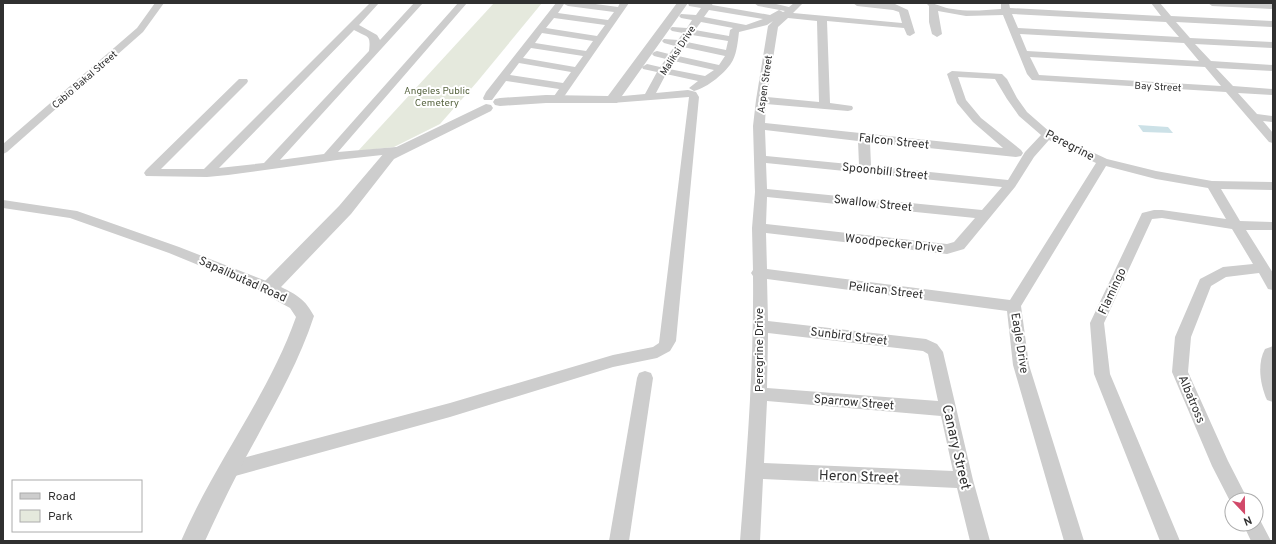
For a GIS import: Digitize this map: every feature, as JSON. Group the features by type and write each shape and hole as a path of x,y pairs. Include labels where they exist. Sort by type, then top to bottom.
{"street":[{"name":"Cabio Bakal Street","path":"3,150 140,30 160,3"},
{"path":"206,173 375,3"},
{"path":"268,166 419,3"},
{"path":"328,157 463,3"},
{"path":"491,103 490,94 561,3"},
{"path":"568,3 622,6"},
{"path":"612,100 688,3 708,5 772,18"},
{"path":"758,3 822,18 910,30 905,12 899,8 857,3"},
{"path":"694,88 708,80 726,63 730,54 735,30 764,23 799,3"},
{"path":"1155,3 1273,140"},
{"path":"1212,3 1273,6"},
{"name":"Maliksi Drive","path":"648,98 663,70 708,5"},
{"path":"937,34 932,5 961,13 1006,9 1273,24"},
{"path":"557,99 590,54 622,6"},
{"name":"Aspen Street","path":"760,159 759,126 761,100 773,26 788,9"},
{"path":"1006,9 1025,54 1273,68"},
{"path":"552,15 610,24"},
{"path":"684,16 744,27"},
{"path":"822,18 825,106"},
{"path":"353,26 374,37 376,42 374,50"},
{"path":"675,29 732,39"},
{"path":"540,30 600,39"},
{"path":"1015,30 1273,45"},
{"path":"667,42 730,54"},
{"path":"528,45 590,54"},
{"path":"658,54 721,68"},
{"name":"Bay Street","path":"1025,54 1032,74 1036,78 1273,92"},
{"path":"516,60 577,70"},
{"path":"647,67 708,80"},
{"name":"Peregrine","path":"1016,153 977,120 965,106 961,101 952,74 998,76 1002,79 1012,99 1023,114 1047,135 1103,162 1156,175 1212,185 1273,186"},
{"path":"504,76 566,87"},
{"path":"243,81 150,173 206,173 238,171 365,152 396,151"},
{"path":"228,470 458,408 630,356 657,352 665,347 668,341 669,333 694,97 692,94 688,93 648,98 612,100 557,99 491,103 396,151 382,164 352,203 269,288"},
{"path":"761,100 848,108"},
{"path":"1253,117 1273,119"},
{"name":"Falcon Street","path":"759,126 1016,153 1029,156"},
{"name":"Woodpecker Drive","path":"759,228 947,249 959,246 1011,184 1029,156 1047,135"},
{"path":"864,138 865,168"},
{"name":"Spoonbill Street","path":"760,159 865,168 1011,184"},
{"name":"Peregrine Drive","path":"750,541 759,394 761,326 758,273 761,192 760,159"},
{"name":"Eagle Drive","path":"1074,541 1021,365 1014,306 1103,162"},
{"path":"1212,185 1273,285"},
{"name":"Swallow Street","path":"761,192 986,215"},
{"name":"Sapalibutad Road","path":"3,204 72,214 174,250 269,288 296,303 305,316 300,334 285,366 228,470 193,541"},
{"name":"Flamingo","path":"1170,541 1102,374 1097,323 1147,216 1162,214 1236,225"},
{"path":"1236,225 1273,226"},
{"name":"Albatross","path":"1235,492 1221,466 1180,372 1183,337 1205,284 1224,272 1262,268"},
{"name":"Pelican Street","path":"758,273 1014,306"},
{"name":"Sunbird Street","path":"761,326 926,345 932,348 935,352"},
{"name":"Canary Street","path":"935,352 964,480 980,541"},
{"path":"1273,352 1270,353 1268,376 1273,395"},
{"path":"619,541 645,378"},
{"name":"Sparrow Street","path":"759,394 948,409"},
{"name":"Heron Street","path":"754,472 964,480"}],"green space":[{"name":"Angeles Public Cemetery","path":"494,3 542,3 477,82 440,124 394,147 358,151"}],"shaded area":[{"path":"1138,125 1168,127 1173,133 1143,132"}]}
